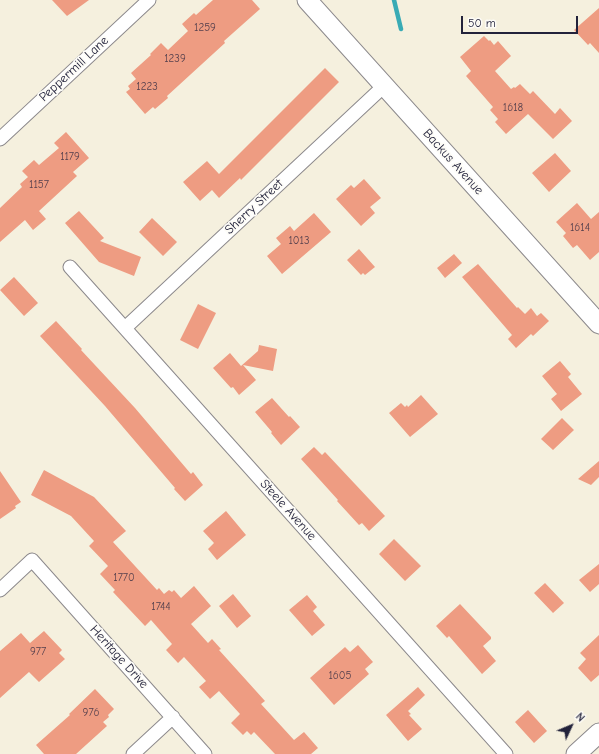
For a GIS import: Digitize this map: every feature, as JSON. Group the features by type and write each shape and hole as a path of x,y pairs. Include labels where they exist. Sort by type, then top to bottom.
{"street":[{"name":"Peppermill Lane","path":"0,139 149,0"},
{"name":"Backus Avenue","path":"307,0 599,324"},
{"name":"Sherry Street","path":"125,328 384,86"},
{"name":"Steele Avenue","path":"70,267 506,754"},
{"name":"Heritage Drive","path":"0,590 32,560 205,754"},
{"path":"133,754 172,717"},
{"path":"576,754 599,733"}],"building":[{"path":"52,0 89,0 67,16"},
{"path":"213,0 252,0 260,9 224,41 225,43 167,96 168,98 155,109 153,107 145,114 126,92 130,89 128,86 136,79 131,73 151,55 150,54 161,43 168,50 188,31 182,24 194,13 196,15"},
{"path":"599,8 599,53 590,43 588,45 574,30"},
{"path":"484,36 494,45 498,41 511,56 495,71 511,89 520,84 530,94 533,91 555,114 560,108 572,121 553,139 528,114 506,134 495,122 498,119 490,110 493,107 466,76 471,71 460,57"},
{"path":"325,68 339,82 241,180 240,178 219,198 212,190 200,201 183,182 207,161 219,174"},
{"path":"66,132 89,158 73,172 77,176 39,211 46,219 33,230 25,220 0,242 0,208 22,187 20,184 28,177 22,171 34,160 39,165 59,148 54,143"},
{"path":"555,153 571,171 549,192 532,173"},
{"path":"364,179 381,198 370,207 375,213 361,226 336,199 351,185 354,188"},
{"path":"577,203 591,219 599,212 599,252 590,260 577,245 573,248 563,236 566,233 556,222"},
{"path":"79,211 104,238 100,241 141,257 134,276 99,262 65,223"},
{"path":"314,213 331,232 282,274 267,256 281,244 276,238 290,226 294,231"},
{"path":"152,218 177,242 163,256 139,232"},
{"path":"359,249 375,267 365,275 363,273 361,275 347,260"},
{"path":"454,254 462,263 445,278 437,268"},
{"path":"478,264 517,308 518,307 525,314 531,308 537,316 541,313 549,321 533,336 531,334 516,348 508,339 512,335 462,277"},
{"path":"14,277 38,303 24,316 0,290"},
{"path":"198,304 216,313 198,349 180,340"},
{"path":"56,321 135,408 191,474 193,472 203,485 185,501 105,406 40,336"},
{"path":"259,345 277,349 273,371 243,365 256,380 239,395 233,387 231,388 213,368 230,353 241,366 258,351"},
{"path":"560,361 571,374 568,377 582,394 561,411 551,399 557,394 542,376"},
{"path":"421,395 438,414 410,437 389,413 401,403 405,407 407,405 408,407"},
{"path":"272,398 300,427 281,445 255,412"},
{"path":"562,418 574,430 553,450 541,439"},
{"path":"314,447 322,455 325,452 385,516 369,531 362,523 359,525 301,459"},
{"path":"599,461 599,477 591,485 578,479"},
{"path":"44,470 94,497 126,531 113,542 157,590 159,588 164,594 169,590 172,592 174,590 181,598 194,586 211,606 191,624 208,643 212,639 221,649 219,650 265,701 261,704 294,740 304,732 318,748 311,754 275,754 254,732 251,735 247,731 243,735 231,723 240,714 219,691 210,699 199,687 206,681 184,657 178,663 166,650 172,644 151,620 145,626 113,592 115,590 100,574 108,566 89,546 94,541 71,516 31,495"},
{"path":"0,471 21,502 15,506 16,508 0,519"},
{"path":"226,511 246,535 217,560 208,549 214,543 203,531"},
{"path":"394,539 421,566 405,581 379,554"},
{"path":"599,564 599,584 590,592 579,580"},
{"path":"545,583 564,603 553,613 534,593"},
{"path":"233,594 251,616 237,628 219,606"},
{"path":"307,595 317,607 313,611 325,625 312,636 289,610"},
{"path":"460,604 491,637 491,639 483,646 496,661 482,674 449,636 447,638 436,626"},
{"path":"44,631 62,650 59,653 65,659 39,682 29,672 0,698 0,651 21,633 30,643"},
{"path":"599,635 599,675 591,682 578,668 586,659 580,653"},
{"path":"358,645 373,662 365,669 369,674 334,705 310,678 345,647 350,652"},
{"path":"418,687 425,695 408,711 411,714 409,715 422,729 408,741 386,715"},
{"path":"95,689 114,709 108,715 109,717 103,722 107,726 76,754 44,754 36,745 70,715 69,714"},
{"path":"528,710 547,731 534,743 515,722"}],"waterway":[{"path":"394,0 401,29"}]}
